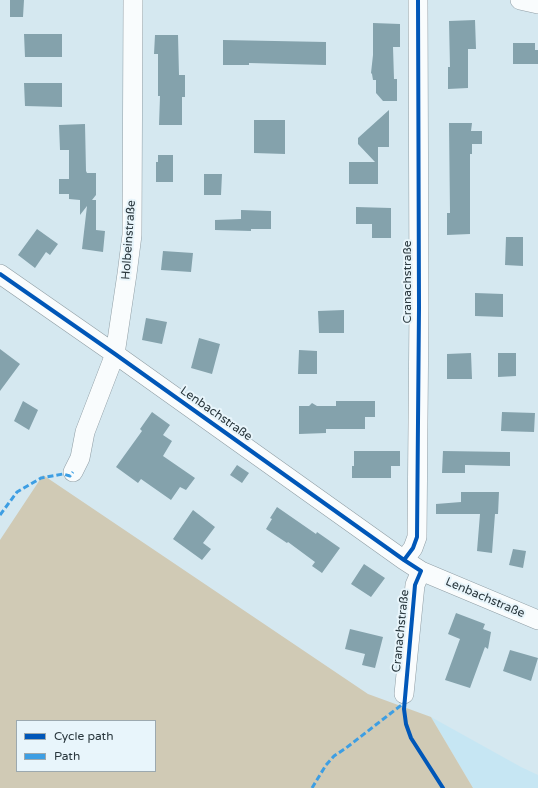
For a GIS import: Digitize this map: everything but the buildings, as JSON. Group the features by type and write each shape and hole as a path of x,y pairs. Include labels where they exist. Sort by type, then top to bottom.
{"street":[{"name":"Holbeinstraße","path":"73,472 80,458 85,432 115,354 124,300 132,234 133,0"},
{"name":"Cranachstraße","path":"404,560 414,548 417,537 419,307 418,0"},
{"path":"520,0 538,4"},
{"name":"Lenbachstraße","path":"0,274 421,571 538,620"},
{"name":"Cranachstraße","path":"404,694 415,585 421,571"}],"shaded area":[{"path":"43,475 368,694 431,717 473,788 0,788 0,540"},
{"path":"431,717 538,775 538,788 473,788"}],"marked path":[{"path":"0,515 17,492 41,478 63,474 70,476 73,472"},
{"path":"312,788 326,765 334,756 404,703"}],"cycle path":[{"path":"404,560 413,548 417,537 419,307 418,0"},
{"path":"0,274 421,571 415,585 404,709 406,724 411,738 443,788"}]}
